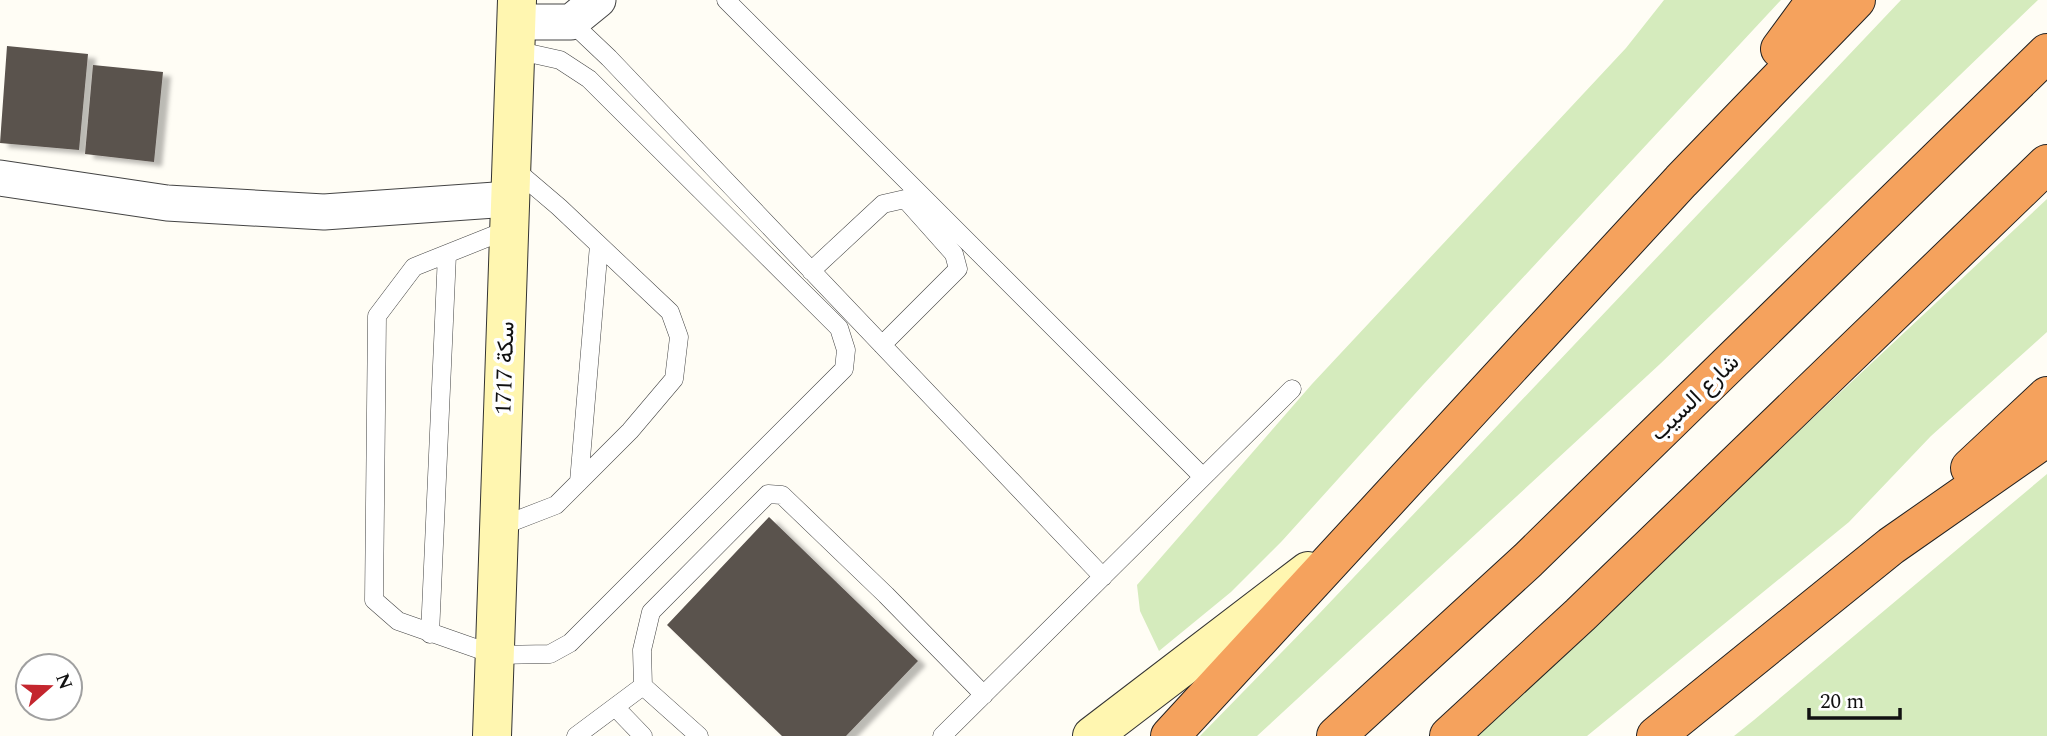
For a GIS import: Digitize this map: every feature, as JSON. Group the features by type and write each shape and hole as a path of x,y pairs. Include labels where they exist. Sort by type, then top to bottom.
{"highway":[{"path":"1681,181 1816,0"},
{"path":"1170,736 1681,181 1856,0"},
{"path":"1681,181 1826,57 1883,0"},
{"name":"شارع السيب","path":"1336,736 1528,560 2047,53"},
{"path":"1449,736 1580,615 2047,164"},
{"path":"1994,444 2047,374"},
{"path":"1891,545 1994,444 2047,397"},
{"path":"1656,736 1891,545 2047,437"}],"street":[{"path":"516,24 571,22 598,0"},
{"name":"سكة 1717","path":"492,736 516,24"},
{"path":"0,178 167,203 324,212 510,198"},
{"path":"1092,736 1354,537"}],"lane":[{"path":"726,0 1203,477"},
{"path":"571,22 609,58 1103,577"},
{"path":"499,527 556,505 630,431 674,379 679,337 670,312 559,207 510,198 447,254 414,267 377,316 374,600 398,621 495,655 550,654 570,643 844,369 846,350 838,328 589,79 560,60 516,24"},
{"path":"811,271 883,204 905,199 954,254 957,269 882,345"},
{"path":"579,482 599,245"},
{"path":"430,634 447,254"},
{"path":"942,736 1292,389"},
{"path":"698,736 643,686 642,650 651,612 768,494 782,495 886,595 984,695"},
{"path":"576,736 643,686"},
{"path":"616,708 643,736"}],"green space":[{"path":"1664,0 1781,0 1423,385 1282,541 1231,592 1159,651 1140,611 1137,585 1312,384 1626,48"},
{"path":"1901,0 2038,0 1660,364 1257,736 1200,736 1317,616"},
{"path":"2047,199 2047,332 1931,436 1849,522 1587,736 1473,736"},
{"path":"2047,474 2047,736 1734,736 1754,720"}],"building":[{"path":"7,46 88,54 79,150 0,143"},
{"path":"93,65 163,72 154,162 85,154"},
{"path":"769,517 918,661 846,736 782,736 667,625"}]}
